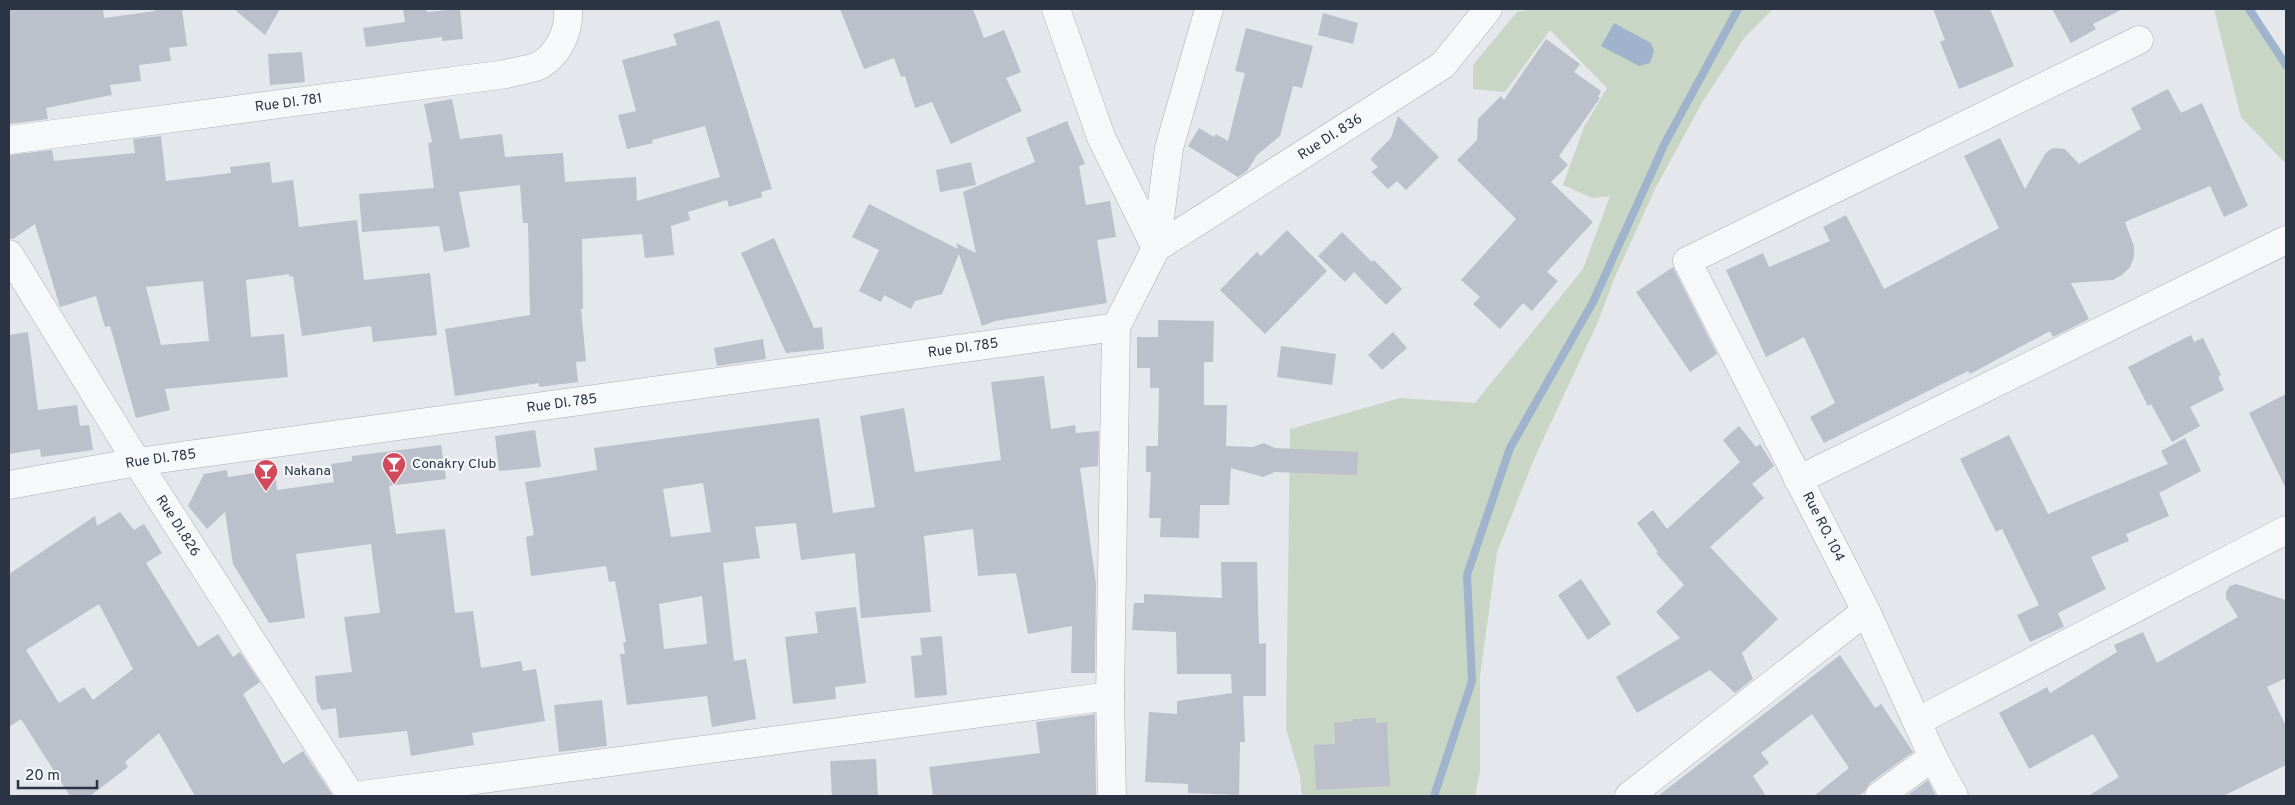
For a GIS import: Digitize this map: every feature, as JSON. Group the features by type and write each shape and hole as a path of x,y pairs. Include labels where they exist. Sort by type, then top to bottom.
{"street":[{"name":"Rue DI. 781","path":"9,140 506,74 539,65 560,46 568,18 568,9"},
{"path":"1056,9 1100,137 1156,248"},
{"path":"1112,796 1110,696 1116,327 1156,248 1169,148 1209,9"},
{"name":"Rue DI. 836","path":"1156,248 1443,65 1488,9"},
{"name":"Rue RO. 104","path":"1954,796 1933,756 1866,611 1687,261 2139,40"},
{"path":"1798,480 2286,240"},
{"name":"Rue DI.826","path":"9,254 137,462 353,796"},
{"name":"Rue DI. 785","path":"9,485 137,462 1116,327"},
{"path":"1918,721 2286,530"},
{"path":"1629,796 1866,611"},
{"path":"353,796 1110,696"},
{"path":"1879,796 1933,756"}],"green space":[{"path":"1532,9 1773,9 1745,37 1703,101 1656,187 1614,279 1597,324 1534,459 1497,552 1480,676 1480,771 1475,796 1302,796 1300,776 1286,729 1290,429 1400,398 1475,403 1583,269 1610,196 1592,198 1563,185 1584,127 1607,88 1550,30 1505,92 1473,89 1473,65 1517,12"},
{"path":"2214,9 2255,9 2272,41 2286,60 2286,164 2241,117"}],"water":[{"path":"1614,23 1651,43 1654,51 1650,63 1639,66 1601,46"}],"building":[{"path":"9,9 103,9 104,18 155,11 155,9 182,9 187,46 169,48 171,61 139,65 141,81 110,85 112,95 46,108 48,119 9,124"},
{"path":"234,9 280,9 265,35"},
{"path":"403,9 427,9 427,12 460,9 463,39 442,41 442,37 366,47 363,28 405,22"},
{"path":"840,9 973,9 984,38 1004,30 1021,72 1006,78 1022,111 951,144 932,102 915,108 905,76 901,77 894,58 864,69"},
{"path":"1933,9 1990,9 2014,66 1959,89 1940,42 1945,40"},
{"path":"2052,9 2123,9 2093,24 2096,29 2071,43"},
{"path":"1323,13 1358,23 1353,44 1318,35"},
{"path":"719,20 772,189 761,192 762,197 729,207 727,200 688,212 690,220 671,226 674,255 645,258 642,234 582,239 583,309 581,309 586,361 576,362 578,382 539,387 539,383 455,396 445,329 530,315 528,223 523,223 520,185 459,192 470,247 444,252 439,226 362,232 359,194 434,188 428,143 432,142 424,104 452,99 460,139 502,134 505,157 563,153 565,182 636,177 637,201 720,177 705,126 652,140 653,143 627,149 618,115 636,111 622,60 677,45 673,34"},
{"path":"1246,28 1313,46 1302,88 1293,86 1280,136 1257,155 1247,171 1238,177 1188,146 1199,128 1214,137 1216,134 1228,141 1245,73 1235,71"},
{"path":"1546,39 1580,64 1574,72 1601,91 1598,97 1600,98 1559,156 1568,165 1551,182 1593,222 1547,272 1558,281 1532,311 1523,303 1500,329 1473,304 1480,297 1461,280 1516,219 1457,160 1477,140 1478,119 1501,96 1504,100"},
{"path":"302,52 305,82 270,85 268,54"},
{"path":"2168,89 2181,113 2202,103 2248,206 2224,217 2210,186 2125,222 2134,246 2134,257 2130,267 2113,280 2071,283 2089,319 2053,337 2050,331 1970,374 1968,371 1824,443 1810,417 1835,403 1804,337 1766,357 1726,270 1763,253 1769,267 1830,241 1823,227 1846,215 1884,289 1999,228 1964,156 2000,138 2025,189 2049,150 2054,148 2065,149 2079,164 2141,129 2131,108"},
{"path":"1398,116 1439,157 1406,190 1397,181 1388,189 1371,172 1378,167 1371,160 1391,138"},
{"path":"1067,121 1085,164 1079,166 1086,205 1110,201 1116,237 1097,240 1107,303 995,321 982,326 959,254 942,294 915,301 911,309 884,295 881,302 859,291 879,250 852,237 869,204 958,249 956,243 976,253 963,192 1035,162 1026,138"},
{"path":"161,136 166,181 231,173 230,167 270,162 272,183 293,180 299,227 357,220 364,280 430,273 437,335 373,342 371,326 302,336 293,276 290,277 289,274 246,280 251,337 284,334 288,377 165,389 170,410 136,418 110,326 105,327 96,296 60,307 35,224 13,239 9,238 9,155 52,150 54,161 135,153 133,139","holes":["203,281 209,341 161,345 146,287"]},
{"path":"971,162 976,185 940,192 936,170"},
{"path":"1287,230 1327,271 1265,334 1220,290 1257,252 1261,256"},
{"path":"1342,232 1372,262 1374,260 1402,289 1386,305 1354,272 1345,282 1318,256"},
{"path":"774,238 814,328 822,327 824,349 786,353 741,253"},
{"path":"1673,267 1717,354 1690,372 1636,292"},
{"path":"1158,320 1214,321 1213,362 1204,362 1204,405 1227,405 1226,446 1253,447 1264,443 1275,448 1358,452 1357,475 1275,472 1263,477 1231,468 1229,505 1200,505 1199,538 1160,537 1161,518 1149,518 1151,472 1146,472 1146,446 1158,446 1159,388 1150,388 1150,368 1137,368 1137,337 1158,337"},
{"path":"28,332 38,410 77,405 80,426 89,425 93,450 41,457 40,449 9,454 9,335"},
{"path":"1393,332 1407,348 1382,370 1368,355"},
{"path":"2191,335 2194,342 2203,338 2221,375 2218,377 2224,390 2190,407 2200,426 2172,442 2151,404 2148,406 2128,367"},
{"path":"763,339 766,359 717,366 714,348"},
{"path":"1281,346 1336,354 1332,385 1277,377"},
{"path":"1044,376 1051,429 1075,425 1076,433 1099,431 1098,466 1080,468 1096,584 1095,673 1071,673 1072,626 1028,634 1016,573 978,576 973,529 924,536 931,612 861,618 855,553 801,560 796,523 755,527 760,558 723,563 734,661 746,659 756,719 712,727 707,696 627,705 620,654 625,654 623,642 626,642 615,581 609,582 606,566 531,576 526,537 534,535 525,482 597,470 594,448 819,418 833,513 875,507 860,416 904,408 915,472 1001,460 991,382","holes":["703,483 711,532 671,537 663,489","702,596 707,644 664,649 659,604"]},
{"path":"2286,394 2286,489 2249,413"},
{"path":"1739,426 1756,447 1760,444 1774,466 1752,484 1764,498 1710,547 1778,619 1742,653 1753,679 1735,693 1710,670 1637,713 1616,677 1680,638 1656,612 1684,585 1656,553 1658,552 1637,523 1653,510 1667,529 1740,462 1723,440"},
{"path":"535,430 541,467 499,471 495,436"},
{"path":"2009,435 2048,514 2168,464 2161,451 2185,438 2201,471 2159,493 2169,516 2126,534 2129,541 2091,557 2106,589 2058,613 2064,627 2030,642 2017,615 2039,605 2002,529 1996,532 1960,459"},
{"path":"441,445 446,479 389,486 396,534 445,529 455,613 473,611 481,668 521,661 523,671 536,669 545,721 472,733 474,745 411,756 407,731 339,738 336,708 322,710 317,701 315,676 352,672 344,617 380,613 371,544 296,554 305,618 269,623 233,564 225,512 207,529 188,506 204,474 227,470 228,477 275,470 277,490 334,482 331,464 352,461 352,456"},
{"path":"120,512 134,530 144,524 162,553 146,563 198,647 218,634 233,657 240,652 260,682 243,694 283,764 303,751 333,796 195,796 159,733 125,762 128,767 90,796 70,796 21,719 9,727 9,574 95,516 97,526","holes":["99,604 133,669 93,700 84,687 59,703 26,650"]},
{"path":"1221,562 1257,562 1259,644 1266,643 1266,696 1243,696 1245,742 1240,742 1239,795 1188,793 1188,784 1145,782 1149,712 1177,714 1177,701 1232,693 1231,674 1177,674 1176,632 1132,630 1134,603 1144,603 1144,594 1222,598"},
{"path":"1581,579 1611,624 1588,640 1558,595"},
{"path":"2236,584 2286,600 2286,678 2267,687 2286,726 2286,765 2223,796 2088,796 2119,777 2093,734 2029,769 1999,713 2047,687 2050,693 2117,652 2114,645 2143,632 2157,663 2238,617 2226,598 2226,592 2230,586"},
{"path":"856,607 866,683 835,687 836,699 793,704 785,637 818,633 815,612"},
{"path":"942,636 947,695 915,698 911,656 922,655 920,638"},
{"path":"1840,655 1875,708 1881,704 1913,752 1870,783 1864,792 1858,796 1814,796 1849,768 1812,714 1761,753 1769,763 1753,776 1766,796 1658,796"},
{"path":"602,700 607,746 559,752 554,705"},
{"path":"1095,714 1096,796 933,796 929,767 1040,753 1036,722"},
{"path":"1376,718 1376,723 1387,722 1390,786 1316,790 1314,745 1335,744 1334,723 1353,721 1353,719"},
{"path":"876,759 878,796 832,796 830,761"},
{"path":"1928,780 1936,796 1910,796 1909,794"}],"waterway":[{"path":"1434,796 1472,681 1467,575 1510,448 1593,302 1665,143 1738,9"},
{"path":"2249,9 2286,65"}],"place":[{"name":"Conakry Club","path":"394,485"},
{"name":"Nakana","path":"266,492"}]}
